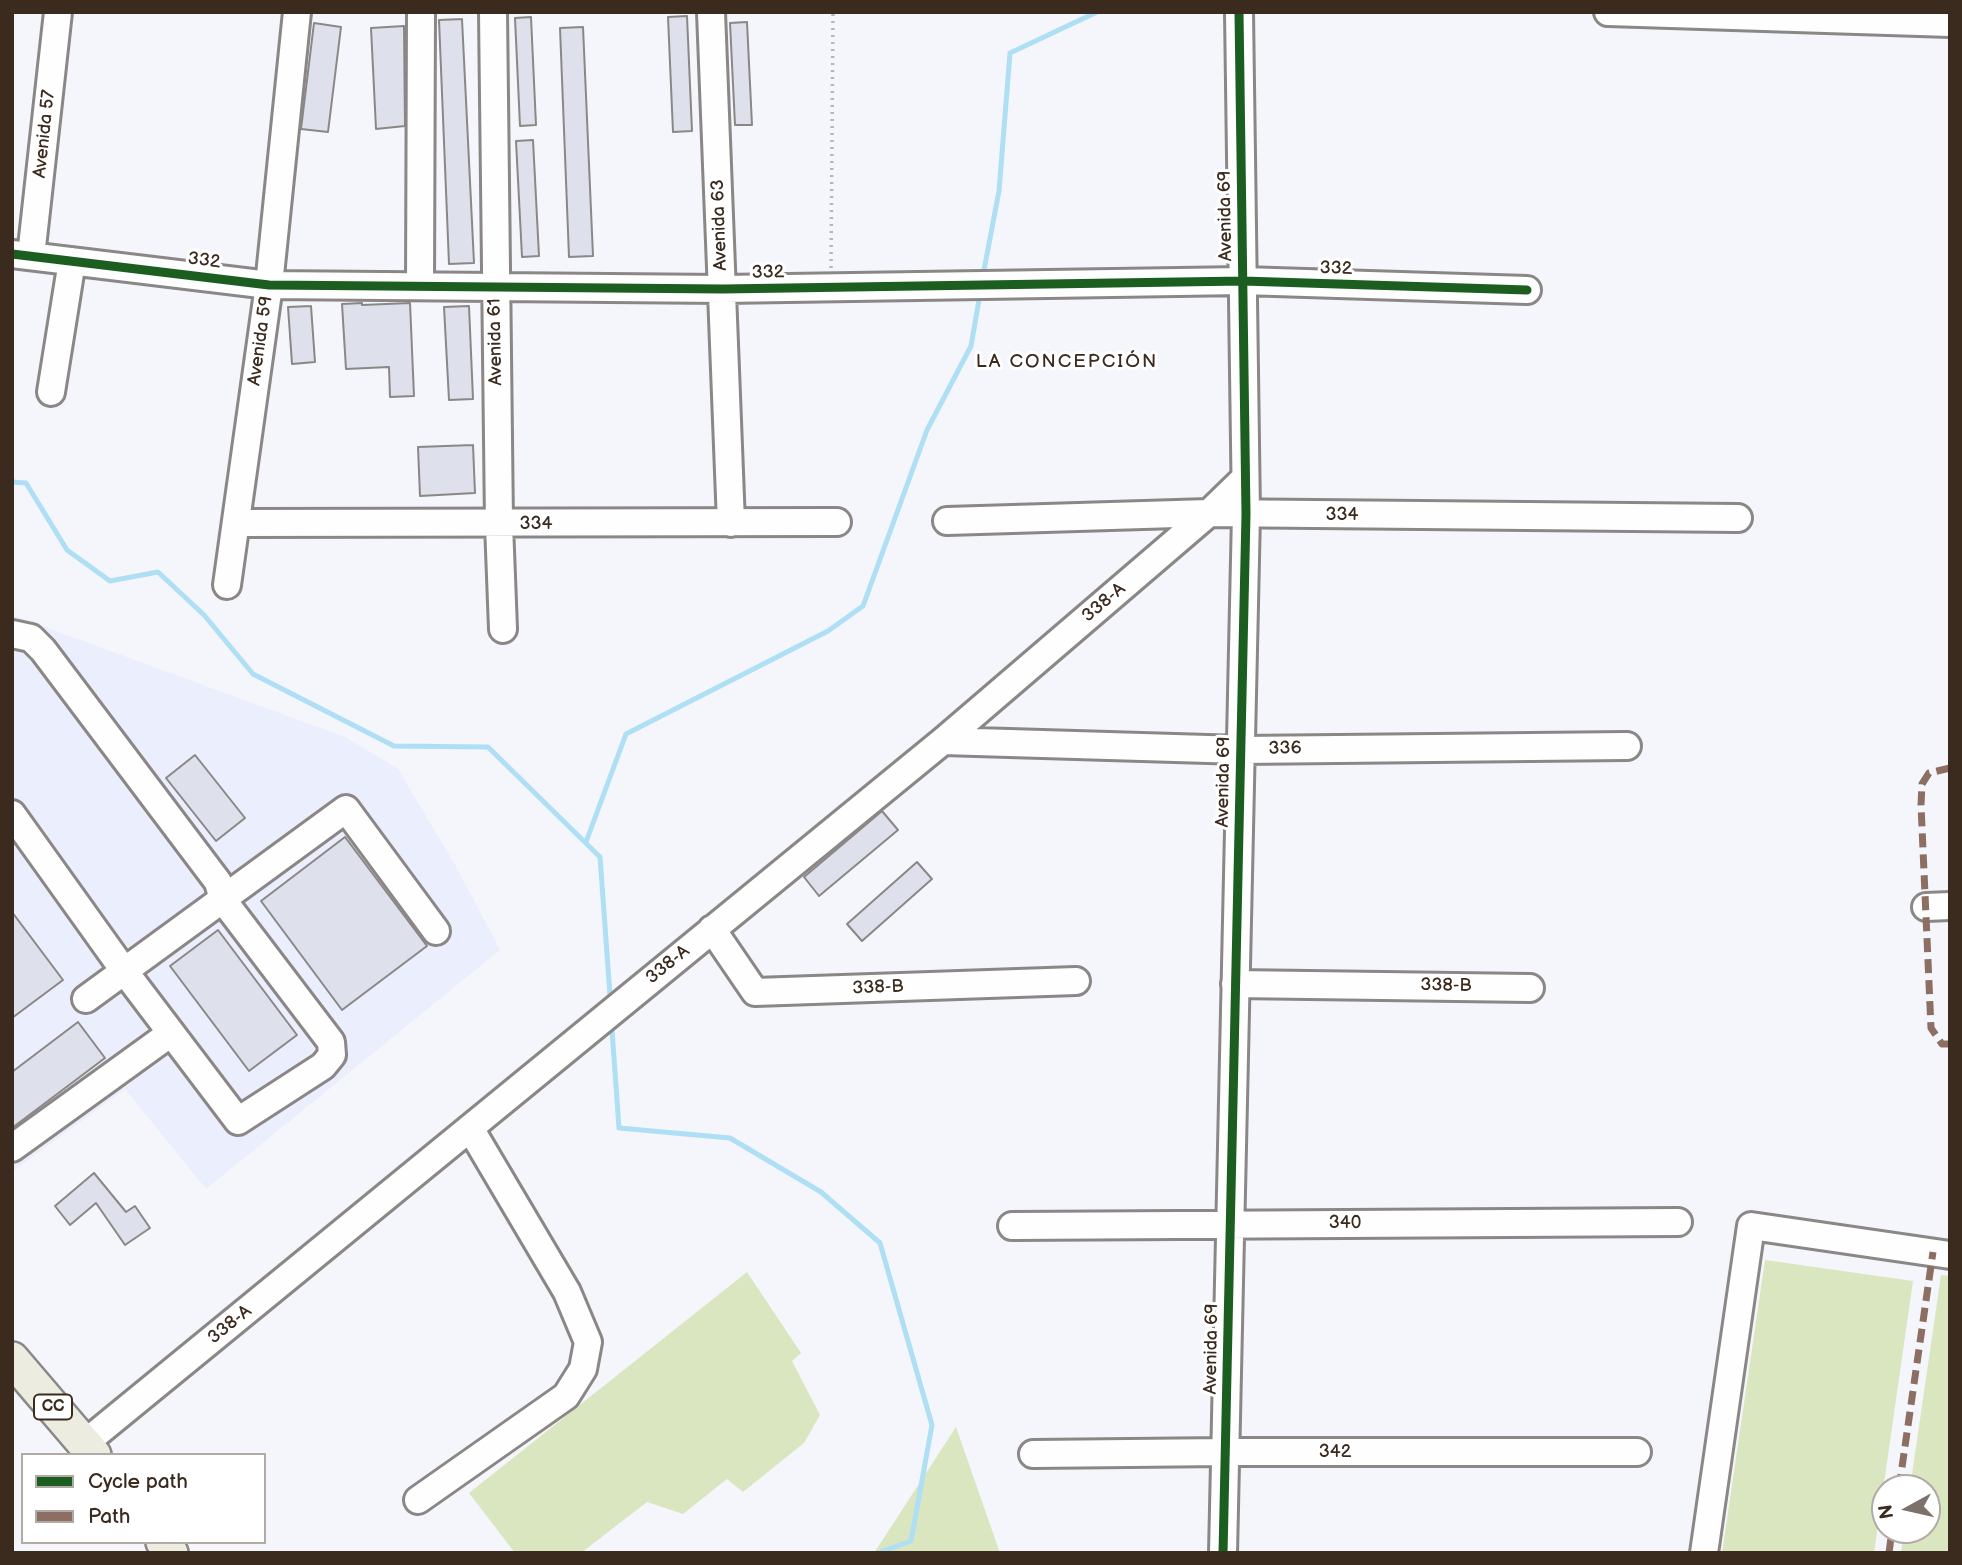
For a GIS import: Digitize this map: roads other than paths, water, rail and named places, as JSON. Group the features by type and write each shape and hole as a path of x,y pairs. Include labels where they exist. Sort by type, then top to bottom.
{"main road":[{"name":"CC","path":"12,1359 90,1449"}],"street":[{"name":"Avenida 57","path":"22,255 58,12"},
{"name":"Avenida 59","path":"227,585 269,285 297,12"},
{"path":"420,286 421,12"},
{"name":"Avenida 61","path":"493,12 495,287 503,629"},
{"name":"Avenida 63","path":"711,12 731,523"},
{"name":"Avenida 69","path":"1223,1553 1246,514 1239,12"},
{"path":"1608,12 1950,23"},
{"name":"332","path":"22,255 269,285 723,289 1243,281 1527,290"},
{"path":"51,392 72,261"},
{"name":"338-A","path":"90,1449 470,1128 943,741 1209,513 1244,479"},
{"name":"334","path":"947,521 1209,513 1738,518"},
{"name":"334","path":"236,523 837,522"},
{"path":"12,634 31,638 43,650 218,882 223,900 331,1042 332,1055 323,1066 238,1121 125,972 12,814"},
{"name":"336","path":"943,741 1241,750 1627,746"},
{"path":"86,999 346,808 436,931"},
{"name":"338-B","path":"712,929 755,992 1076,981"},
{"name":"338-B","path":"1236,984 1530,988"},
{"path":"12,1148 171,1033"},
{"path":"418,1500 566,1396 583,1368 588,1342 566,1292 470,1128"},
{"name":"340","path":"1012,1226 1678,1222"},
{"path":"1704,1553 1751,1226 1950,1255"},
{"name":"342","path":"1033,1454 1225,1451 1637,1452"}],"waterway":[{"path":"984,270 999,191 1010,53 1097,12"},
{"path":"586,842 626,734 828,631 863,606 927,430 971,346 979,300"},
{"path":"12,482 26,483 67,550 110,581 158,572 204,615 253,674 394,746 488,747 600,857 610,995"},
{"path":"612,1030 619,1128 730,1138 821,1192 880,1243 932,1425 911,1541 878,1553"}],"district":[{"name":"LA CONCEPCIÓN","path":"1067,362"}]}
